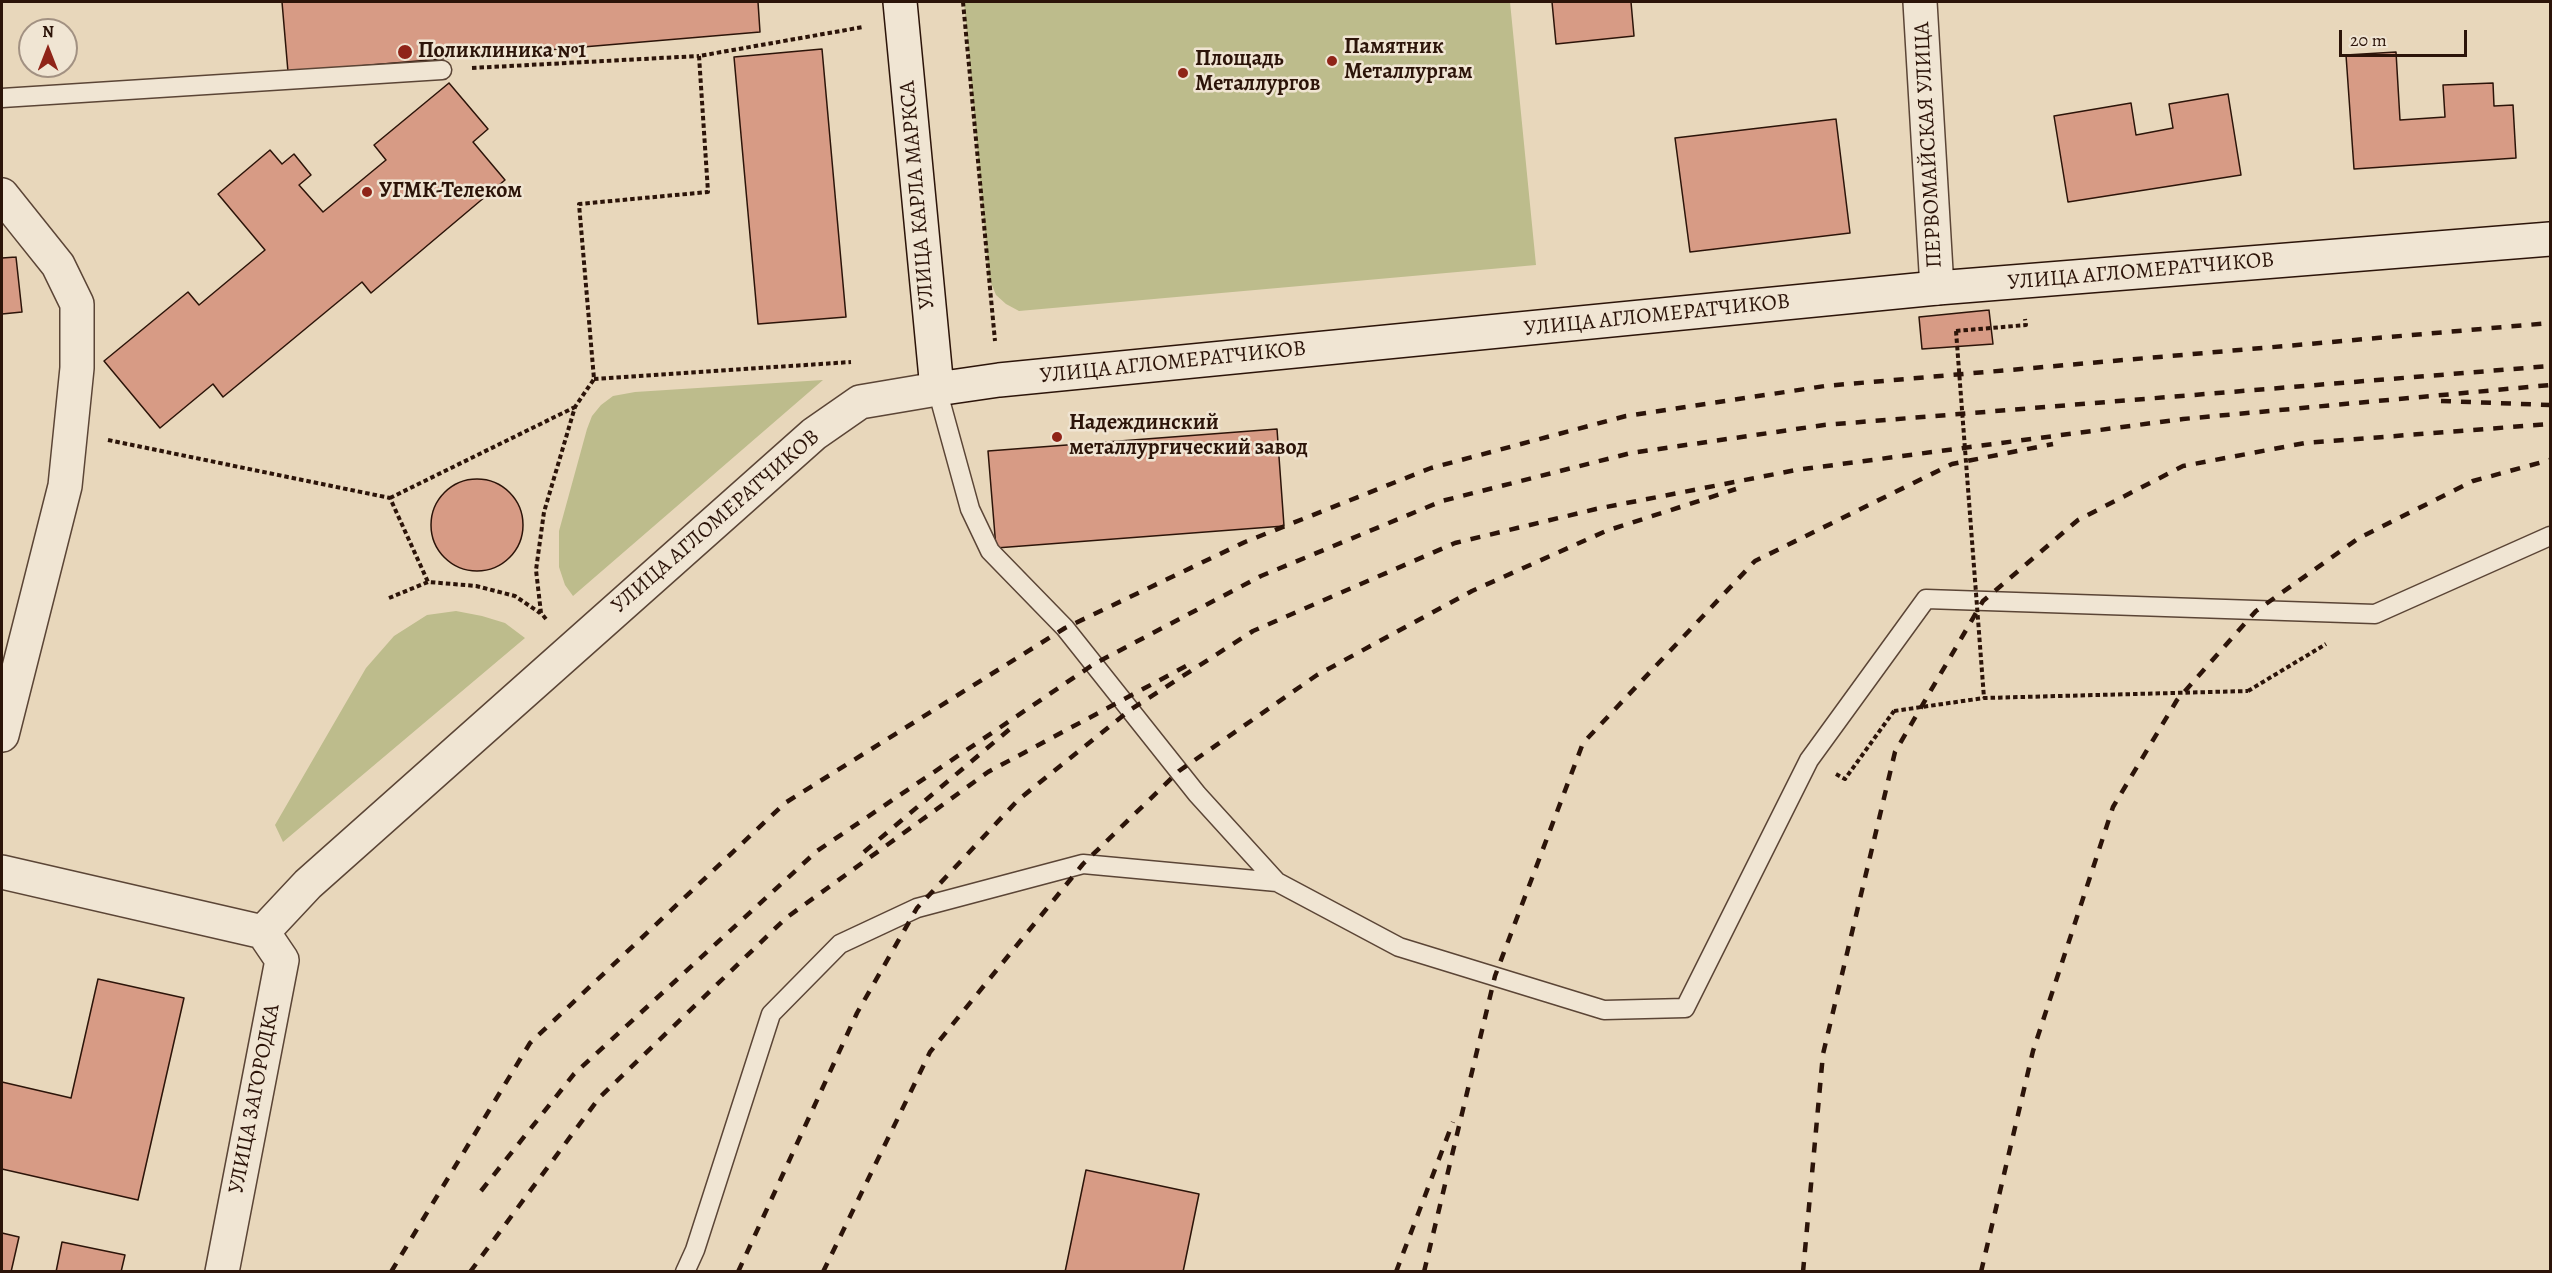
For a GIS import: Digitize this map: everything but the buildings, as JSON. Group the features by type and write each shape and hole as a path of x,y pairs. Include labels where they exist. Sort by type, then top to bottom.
{"street":[{"name":"ПЕРВОМАЙСКАЯ УЛИЦА","path":"1920,2 1937,288"},
{"name":"УЛИЦА КАРЛА МАРКСА","path":"901,11 937,389"},
{"path":"2,195 58,265 76,304 77,368 65,486 2,735"},
{"name":"УЛИЦА АГЛОМЕРАТЧИКОВ","path":"263,932 308,884 814,434 860,402 999,380 1937,288 2550,239"},
{"path":"2,872 263,932"},
{"name":"УЛИЦА ЗАГОРОДКА","path":"222,1272 282,960 263,932"}],"lane":[{"path":"2,98 442,70"},
{"path":"937,389 970,509 990,551 1065,628 1197,794 1276,882 1400,946 1604,1010 1685,1008 1809,760 1926,599 2375,614 2550,536"},
{"path":"685,1272 695,1250 771,1014 840,944 917,908 1083,864 1276,882"}],"path":[{"path":"963,2 999,380"},
{"path":"442,70 699,56 901,11"},
{"path":"541,613 536,570 544,512 575,406 594,379 579,204 708,192 699,56"},
{"path":"1984,698 1956,331 2025,325"},
{"path":"594,379 857,362 860,402"},
{"path":"70,433 390,498 575,406"},
{"path":"390,498 428,582"},
{"path":"389,598 428,582 476,586 515,596 541,613 574,648"},
{"path":"1845,779 1893,711 1984,698 2248,691 2375,614"}],"shaded area":[{"path":"964,2 1510,2 1536,265 1019,311 996,295 989,278"},
{"path":"823,380 573,596 565,585 559,567 559,531 587,429 592,416 601,405 613,396 635,392"},
{"path":"456,611 505,623 525,638 283,842 275,825 366,668 394,636 427,615"}],"railway":[{"path":"391,1272 530,1043 785,803 1065,628 1245,542 1431,468 1626,416 1825,386 2550,323"},
{"path":"481,1191 574,1074 817,851 1094,664 1261,576 1442,501 1631,453 1824,425 2550,366"},
{"path":"738,1272 857,1013 917,908 1018,800 1130,710 1253,631 1455,543 1596,509 1796,470 2183,419 2550,385"},
{"path":"2441,401 2550,405"},
{"path":"1803,1272 1823,1054 1895,752 1983,601 2078,520 2183,466 2305,443 2550,424"},
{"path":"1424,1272 1495,976 1583,743 1755,561 1952,464 2053,444"},
{"path":"1981,1272 2033,1051 2113,807 2177,700 2256,611 2359,538 2473,481 2550,460"},
{"path":"823,1272 930,1052 1083,864 1179,771 1317,675 1472,591 1606,531 1736,489"},
{"path":"470,1272 599,1098 786,918 988,772 1186,666"},
{"path":"864,852 1011,728"},
{"path":"1396,1272 1453,1122"}],"place":[{"name":"Поликлиника №1","path":"405,52"},
{"name":"Памятник Металлургам","path":"1332,61"},
{"name":"Площадь Металлургов","path":"1183,73"},
{"name":"УГМК-Телеком","path":"367,192"},
{"name":"Надеждинский металлургический завод","path":"1057,437"}]}
